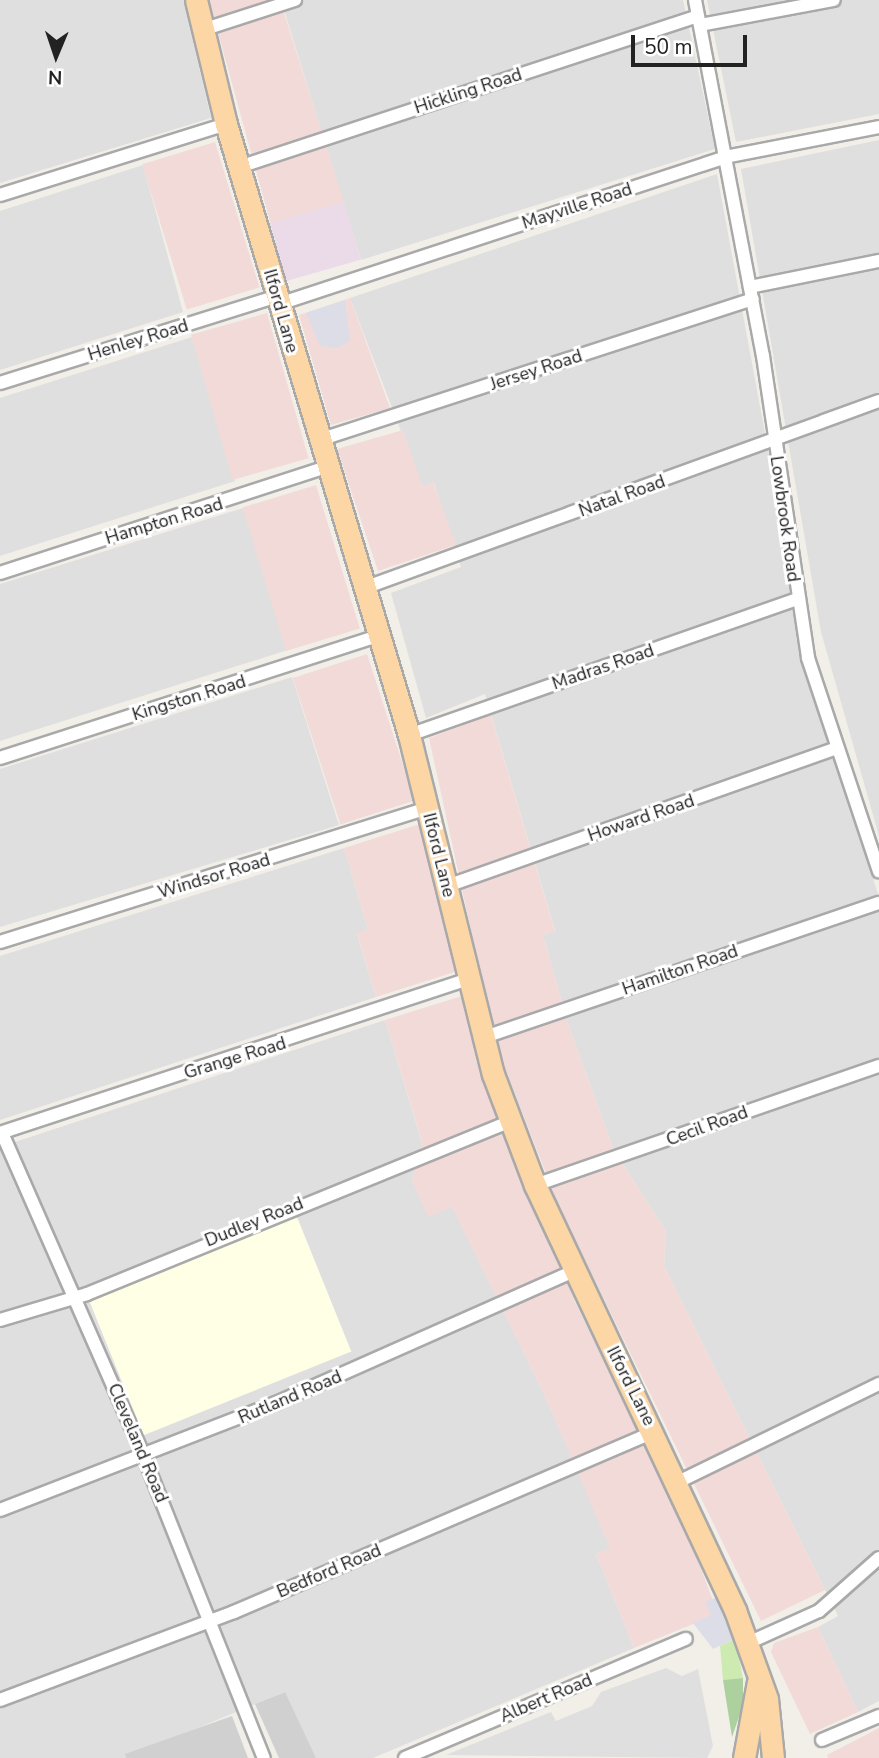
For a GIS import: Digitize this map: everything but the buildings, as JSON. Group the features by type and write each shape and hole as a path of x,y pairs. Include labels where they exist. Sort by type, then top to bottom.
{"main road":[{"name":"Ilford Lane","path":"196,0 226,124 409,735 482,1038 509,1122 575,1271 678,1482 748,1643 758,1682 767,1699 773,1758"},
{"name":"Ilford Lane","path":"744,1758 758,1682"}],"street":[{"path":"202,30 295,0"},
{"name":"Lowbrook Road","path":"695,0 752,293 797,599 834,749 879,872"},
{"name":"Hickling Road","path":"239,167 699,20 834,0"},
{"path":"0,195 226,124"},
{"name":"Mayville Road","path":"278,300 725,157 879,127"},
{"name":"Jersey Road","path":"319,440 752,293 879,261"},
{"name":"Henley Road","path":"0,383 278,300"},
{"name":"Natal Road","path":"364,588 774,442 879,401"},
{"name":"Hampton Road","path":"0,573 327,467"},
{"name":"Madras Road","path":"409,735 797,599"},
{"name":"Kingston Road","path":"0,758 378,636"},
{"name":"Howard Road","path":"447,886 834,749"},
{"name":"Windsor Road","path":"0,942 427,808"},
{"name":"Hamilton Road","path":"482,1038 879,902"},
{"name":"Grange Road","path":"1,1133 469,979"},
{"name":"Cecil Road","path":"535,1185 879,1066"},
{"name":"Dudley Road","path":"0,1320 73,1295 509,1122"},
{"name":"Cleveland Road","path":"1,1133 144,1457 264,1758"},
{"name":"Rutland Road","path":"0,1510 144,1457 575,1271"},
{"path":"678,1482 879,1384"},
{"name":"Bedford Road","path":"0,1700 208,1622 654,1432"},
{"path":"748,1643 819,1611 879,1558"},
{"name":"Albert Road","path":"405,1758 686,1639"},
{"path":"822,1740 879,1716"}],"shaded area":[{"path":"0,0 183,0 211,118 0,183"},
{"path":"209,0 280,0 344,202 271,225"},
{"path":"281,0 683,0 715,149 361,260"},
{"path":"707,0 879,0 879,114 736,142"},
{"path":"879,140 879,836 821,632 741,169"},
{"path":"215,142 259,287 187,310 142,164"},
{"path":"143,165 183,312 0,370 0,211"},
{"path":"717,174 813,693 879,897 879,1701 858,1712 818,1627 838,1616 664,1266 666,1232 613,1148 568,1024 543,935 555,931 485,694 426,718 391,593 461,567 434,483 422,486 350,298"},
{"path":"344,202 361,260 287,281 270,223"},
{"path":"350,298 390,408 331,425 299,315"},
{"path":"345,300 350,341 338,348 320,346 306,313"},
{"path":"267,313 309,458 233,480 191,335"},
{"path":"192,337 235,481 0,556 0,398"},
{"path":"403,430 422,486 433,482 456,545 378,571 337,449"},
{"path":"316,485 360,628 286,651 242,508"},
{"path":"243,508 288,650 0,741 0,584"},
{"path":"367,654 415,800 340,825 293,678"},
{"path":"292,677 339,825 0,927 0,769"},
{"path":"491,715 555,932 543,935 568,1024 613,1148 666,1232 664,1266 825,1590 761,1621 559,1207 496,1045 429,738"},
{"path":"420,824 458,971 376,997 357,933 368,929 344,848"},
{"path":"344,848 368,929 357,934 376,997 0,1120 0,956"},
{"path":"462,996 488,1087 575,1302 677,1505 718,1614 634,1648 596,1554 610,1548 545,1396 452,1207 428,1217 412,1181 422,1142 385,1020"},
{"path":"385,1020 422,1143 412,1181 452,1206 545,1396 611,1548 596,1554 634,1648 373,1758 316,1758 284,1692 126,1758 0,1758 0,1147"},
{"path":"297,1217 351,1351 144,1435 89,1301"},
{"path":"720,1596 735,1639 713,1649 693,1623 711,1615 705,1602"},
{"path":"818,1627 858,1712 810,1734 771,1652 774,1643"},
{"path":"666,1668 682,1676 698,1669 713,1746 707,1758 446,1755 551,1712 556,1721 592,1706 601,1692"},
{"path":"285,1692 316,1758 279,1758 255,1704"},
{"path":"232,1716 248,1758 126,1758 125,1754"},
{"path":"879,1728 879,1758 828,1758 827,1755"}],"green space":[{"path":"735,1639 743,1678 723,1680 720,1646"},
{"path":"743,1678 743,1705 732,1737 723,1680"}]}
